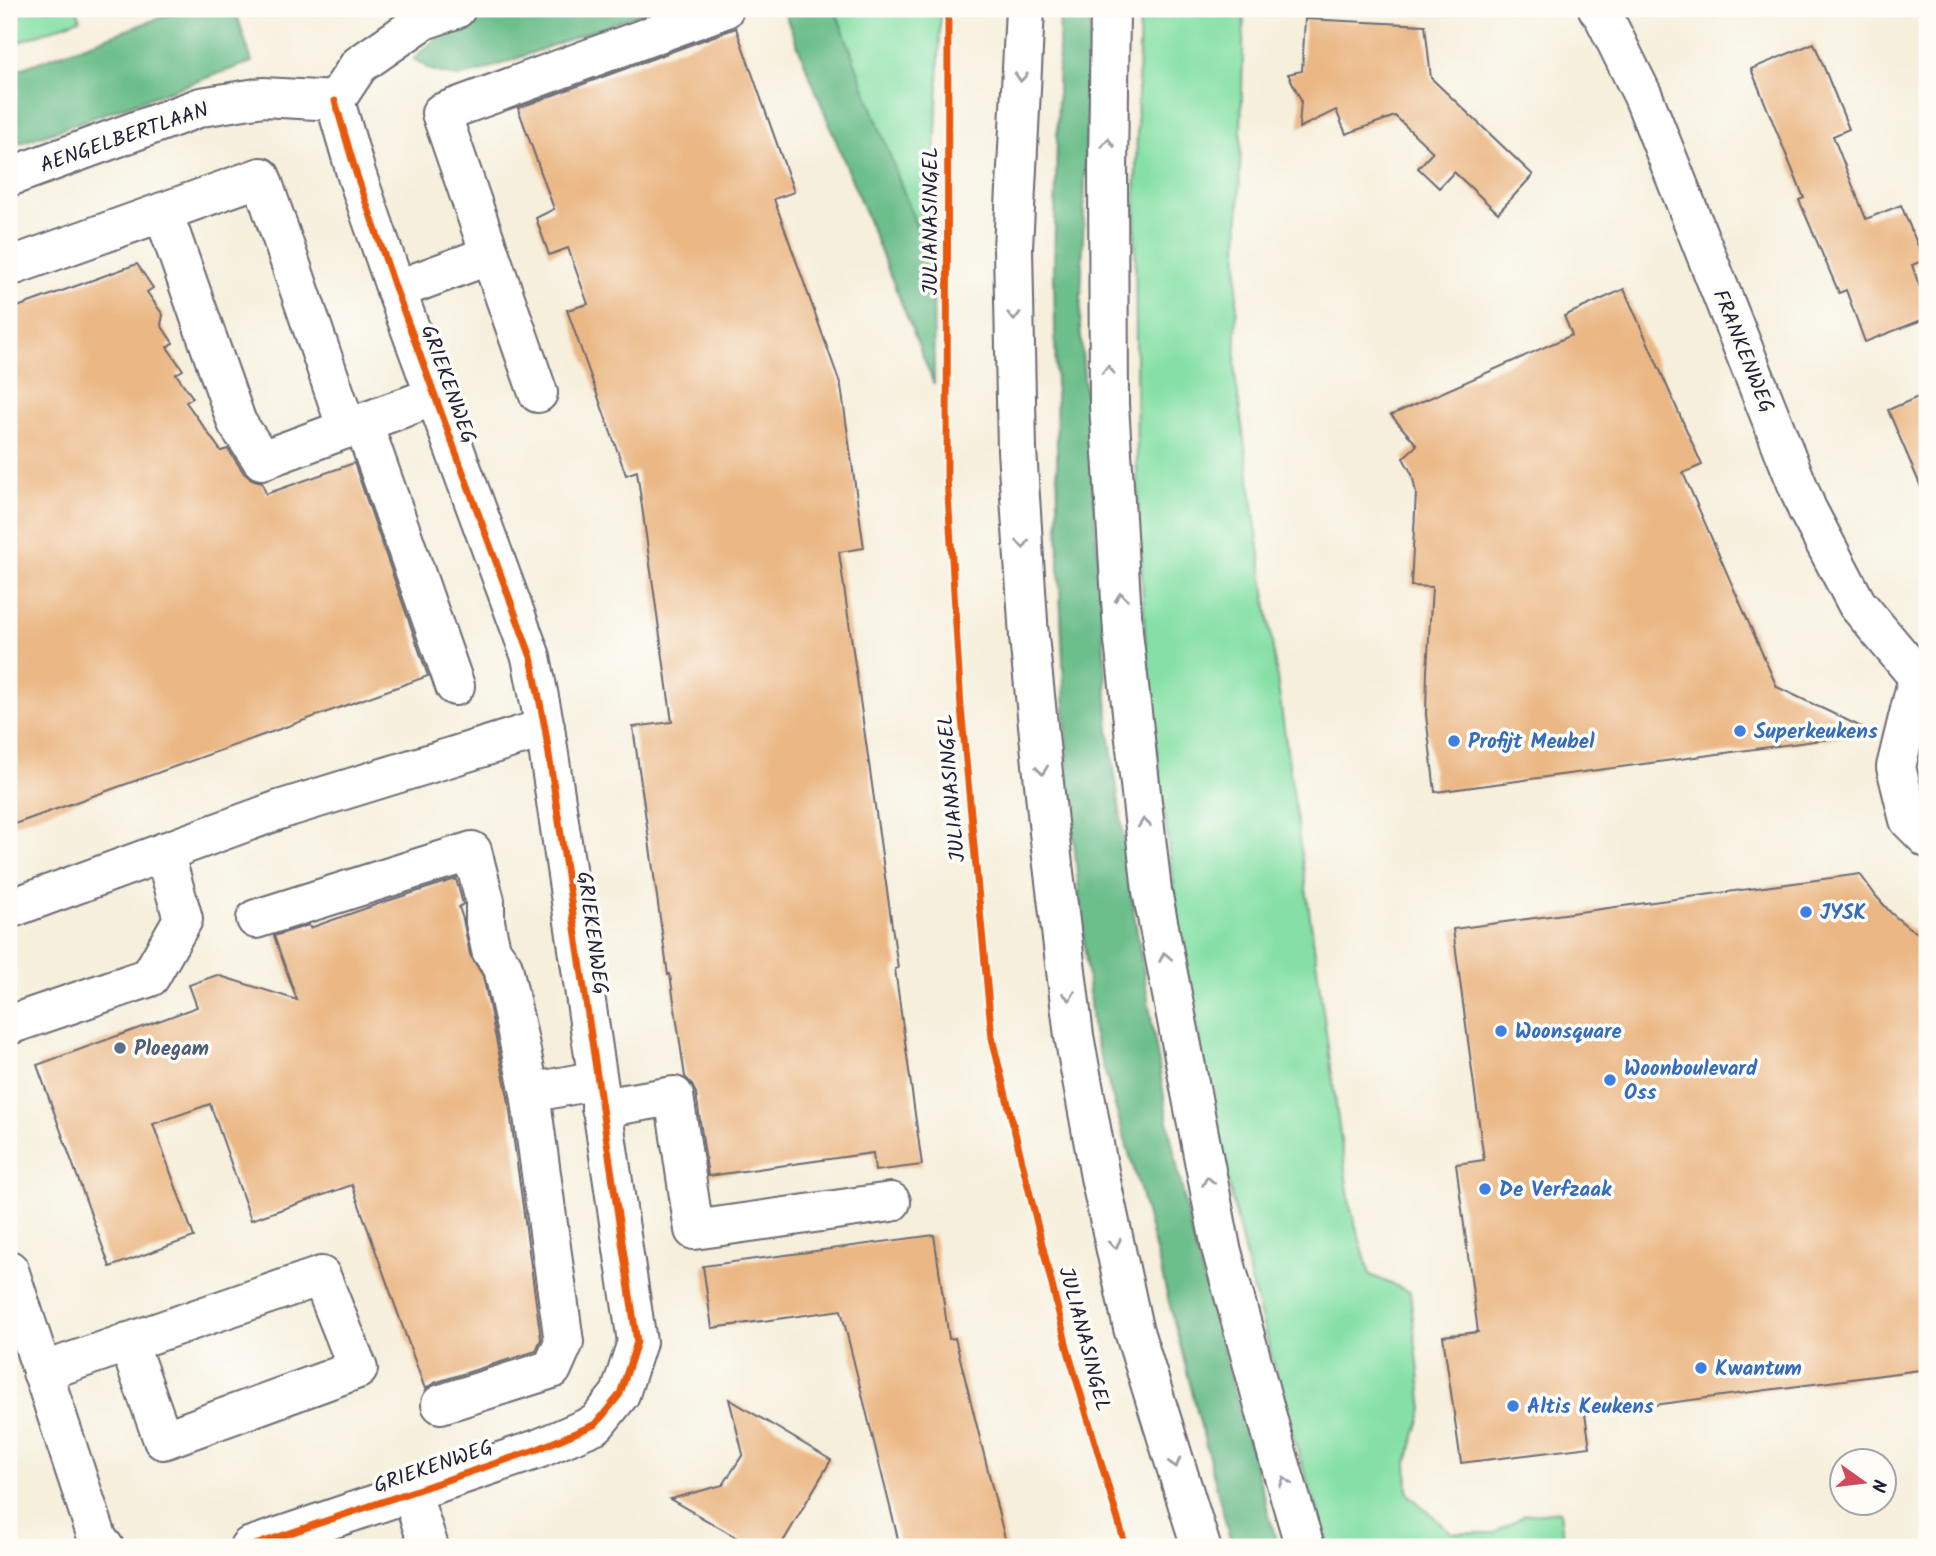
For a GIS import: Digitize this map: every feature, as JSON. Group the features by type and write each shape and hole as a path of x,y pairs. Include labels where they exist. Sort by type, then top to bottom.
{"street":[{"path":"335,101 359,65 424,20 456,9"},
{"path":"538,393 441,113 723,9"},
{"path":"1026,9 1013,248 1017,450 1029,637 1049,832 1074,1036 1100,1177 1133,1328 1201,1547"},
{"path":"1110,9 1108,404 1123,632 1152,891 1221,1248 1305,1547"},
{"name":"FRANKENWEG","path":"1598,9 1643,96 1807,509 1857,604 1923,678 1896,767 1909,820 1927,838"},
{"name":"AENGELBERTLAAN","path":"9,177 201,107 263,97 335,101"},
{"name":"GRIEKENWEG","path":"250,1547 538,1449 596,1424 620,1394 637,1342 545,728 531,657 396,290 356,173 335,101"},
{"path":"9,267 261,177 455,686"},
{"path":"163,212 237,423 262,460 435,396"},
{"path":"396,290 490,255"},
{"path":"9,909 279,810 545,728"},
{"path":"256,919 472,851 485,901 485,922 491,950 503,967 530,1093 564,1342 552,1369 442,1404"},
{"path":"9,1025 150,977 183,919 164,852"},
{"path":"530,1093 674,1096 694,1230 891,1202"},
{"path":"9,1270 98,1540 104,1547"},
{"path":"42,1372 128,1342 321,1276 358,1369 163,1440 128,1342"},
{"path":"411,1492 429,1547"}],"green space":[{"path":"9,9 77,9 80,19 19,42"},
{"path":"184,9 235,9 252,62 9,147 9,73"},
{"path":"499,9 652,9 479,72 457,77 431,70 414,59 433,41 453,28"},
{"path":"783,9 835,9 933,271 934,384"},
{"path":"835,9 941,9 933,271"},
{"path":"1060,9 1091,9 1080,326 1109,732 1135,920 1170,1133 1193,1241 1278,1547 1232,1547 1141,1193 1093,1032 1068,782 1059,565 1054,270"},
{"path":"1140,9 1244,9 1235,375 1350,1206 1370,1275 1410,1292 1423,1410 1407,1462 1408,1494 1452,1533 1494,1533 1525,1515 1560,1511 1564,1547 1329,1547 1294,1440 1253,1288 1217,1135 1183,955 1160,784 1145,638 1137,478 1135,217"}],"building":[{"path":"1305,19 1425,25 1431,78 1533,175 1498,213 1454,172 1439,188 1418,168 1433,152 1395,116 1346,134 1336,110 1299,128 1301,100 1288,74 1302,71"},
{"path":"736,28 794,192 774,199 841,386 864,548 839,552 898,968 895,969 922,1165 875,1171 873,1153 708,1176 696,1093 685,1077 633,727 672,722 637,471 626,475 567,310 588,304 568,248 549,255 536,218 554,209 518,108"},
{"path":"1814,43 1849,129 1833,136 1866,219 1901,205 1924,260 1912,265 1927,308 1927,318 1865,342 1846,290 1839,293 1799,200 1804,198 1751,69"},
{"path":"137,264 153,288 147,292 163,315 161,325 173,343 167,347 183,370 176,374 193,398 186,402 221,451 228,449 244,473 251,479 262,482 266,494 354,463 428,676 9,826 9,310"},
{"path":"1624,289 1702,465 1683,473 1777,687 1874,733 1435,792 1426,715 1432,587 1411,586 1416,493 1412,474 1403,458 1417,445 1391,415 1572,335 1564,316"},
{"path":"1927,393 1927,501 1888,410"},
{"path":"1860,874 1891,913 1927,939 1927,1369 1585,1414 1590,1447 1461,1463 1443,1336 1478,1332 1456,1164 1484,1160 1453,929"},
{"path":"456,879 463,904 459,907 470,955 483,976 508,1097 541,1339 536,1351 434,1383 425,1389 352,1185 251,1220 210,1104 153,1124 194,1237 110,1267 37,1065 197,1007 189,985 217,975 297,1000 274,936 309,925 310,928"},
{"path":"934,1235 949,1339 955,1338 1007,1547 900,1547 841,1310 712,1328 703,1266"},
{"path":"729,1399 831,1460 780,1547 753,1547 670,1499 723,1485 743,1454"}],"cycle path":[{"name":"JULIANASINGEL","path":"948,9 947,477 961,707 992,1038 1068,1351 1126,1547"},
{"path":"1057,9 1147,12 1159,9"},
{"path":"249,1547 538,1449 596,1424 620,1394 637,1342 545,728 531,657 396,290 356,173 335,101"}],"place":[{"name":"Superkeukens","path":"1740,731"},
{"name":"Profijt Meubel","path":"1454,741"},
{"name":"JYSK","path":"1806,912"},
{"name":"Woonsquare","path":"1501,1031"},
{"name":"Ploegam","path":"120,1048"},
{"name":"Woonboulevard Oss","path":"1610,1080"},
{"name":"De Verfzaak","path":"1485,1189"},
{"name":"Kwantum","path":"1701,1368"},
{"name":"Altis Keukens","path":"1513,1406"}]}
